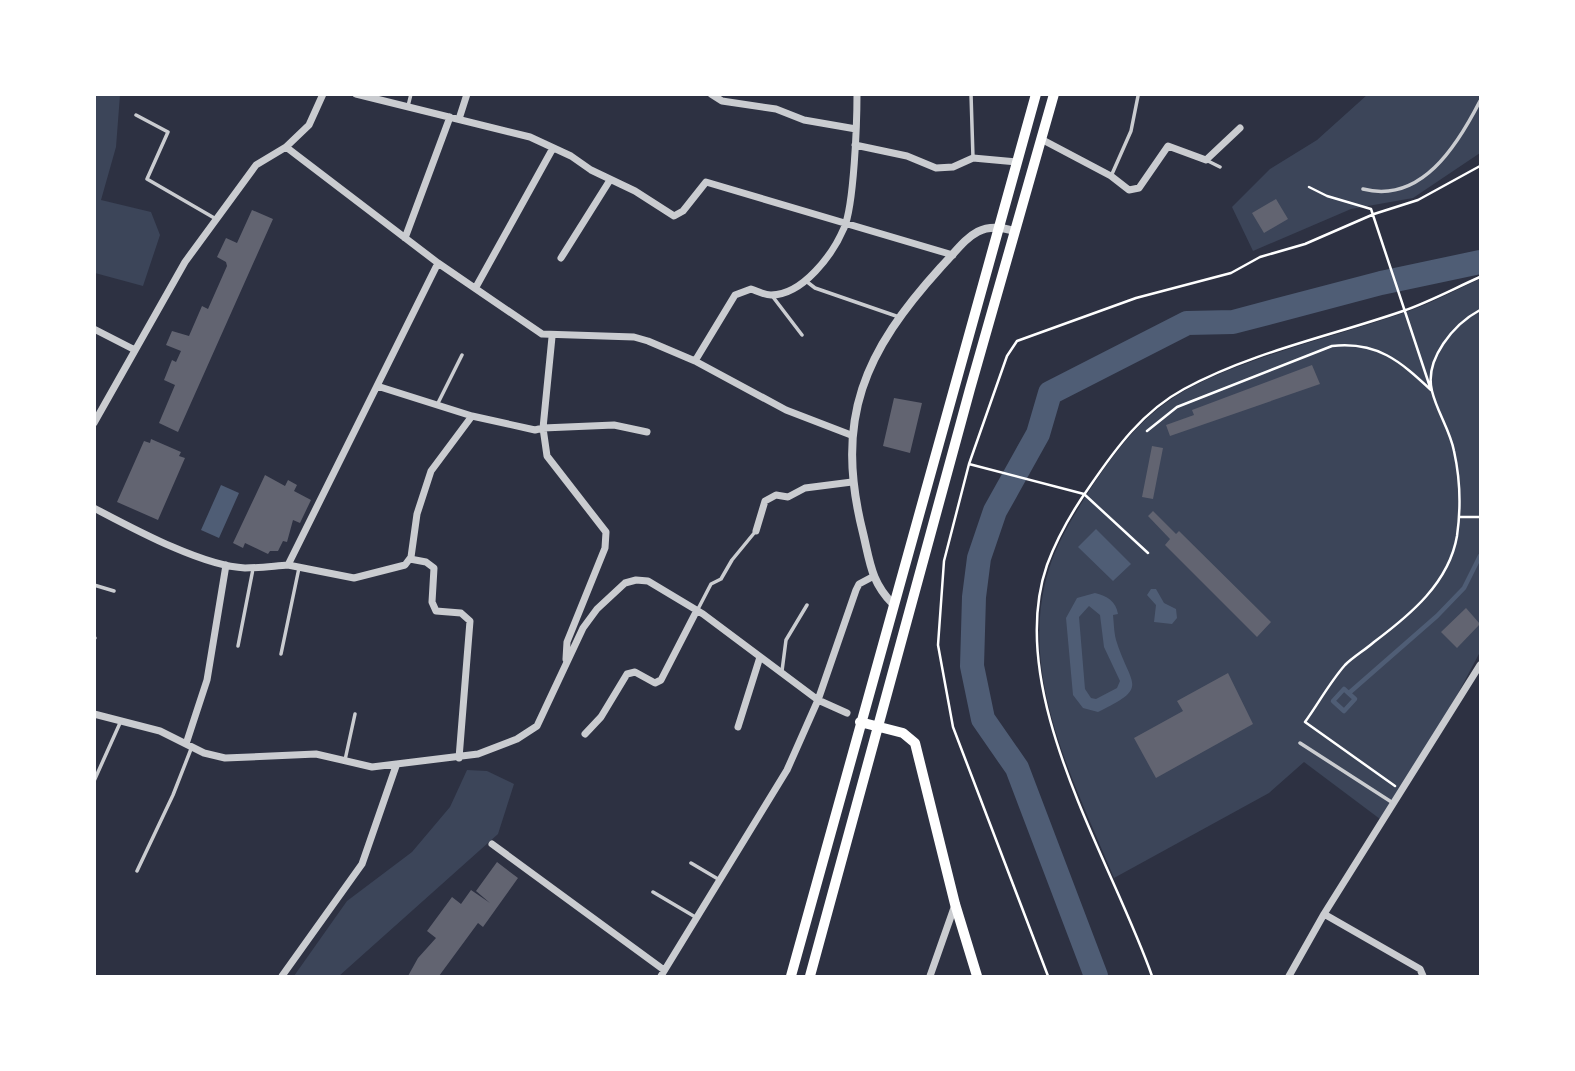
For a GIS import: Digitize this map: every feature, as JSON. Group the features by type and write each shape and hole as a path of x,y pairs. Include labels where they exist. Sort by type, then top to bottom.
{"main road":[{"path":"791,976 1036,94"},
{"path":"810,976 1054,94"},
{"path":"860,722 903,733 915,743 955,904 978,976"}],"street":[{"path":"94,423 169,286 256,165 286,147 309,125 323,94"},
{"path":"356,94 407,108 509,129 554,148 674,216 683,211 706,182 846,221 953,255"},
{"path":"459,119 467,94"},
{"path":"711,94 722,101 776,109 804,120 856,129"},
{"path":"695,360 735,295 751,289 771,295 781,293 805,280 831,250 846,221 855,145 857,94"},
{"path":"405,239 450,117"},
{"path":"1041,139 1111,176 1129,190 1139,188 1168,146 1206,160 1240,128"},
{"path":"855,145 907,156 936,168 953,167 973,158 1017,162"},
{"path":"286,147 405,239 542,334 552,337 634,337 695,360 786,411 850,435"},
{"path":"476,287 554,148"},
{"path":"561,258 610,180"},
{"path":"894,604 879,590 874,576 852,482 850,435 864,382 874,357 899,317 977,230 998,226 1014,231"},
{"path":"288,565 438,263"},
{"path":"94,330 135,350"},
{"path":"552,337 543,428 547,456 606,532 605,548 567,642 566,664"},
{"path":"376,386 472,416 534,430 614,425 647,432"},
{"path":"94,508 161,540 226,565 299,566 354,578 405,565 410,559 416,514 431,471 472,416"},
{"path":"757,531 765,501 776,495 788,497 805,488 852,482"},
{"path":"410,559 426,562 434,568 432,602 436,611 461,613 470,621 459,758"},
{"path":"189,746 207,680 226,565"},
{"path":"492,844 663,973 787,770 818,700 856,590 859,584 874,576"},
{"path":"94,714 160,731 189,746 225,758 316,754 372,767 459,758 517,739 537,726 583,628 597,609 625,583 648,581 697,611 818,700 847,713"},
{"path":"585,733 601,717 627,674 635,672 655,682 662,680 697,611"},
{"path":"738,727 760,657"},
{"path":"1289,976 1324,914 1480,665"},
{"path":"282,976 362,864 396,766"},
{"path":"930,976 955,904"},
{"path":"1324,914 1420,969 1423,976"}],"lane":[{"path":"407,108 411,94"},
{"path":"971,94 973,158"},
{"path":"1111,176 1131,131 1138,96"},
{"path":"1363,189 1374,192 1405,189 1430,172 1451,151 1480,101"},
{"path":"136,116 168,132 147,179 216,219"},
{"path":"1206,160 1220,167"},
{"path":"805,280 815,288 899,317"},
{"path":"771,295 802,335"},
{"path":"437,405 462,355"},
{"path":"697,611 711,584 721,579 732,560 757,531"},
{"path":"281,654 299,566"},
{"path":"239,646 253,567"},
{"path":"94,585 114,591"},
{"path":"782,674 786,640 807,605"},
{"path":"345,760 355,714"},
{"path":"94,781 121,721"},
{"path":"1300,743 1394,804"},
{"path":"137,871 173,795 189,746"},
{"path":"691,863 720,880"},
{"path":"653,892 696,918"}],"path":[{"path":"1048,976 953,727 938,645 944,561 969,464 995,384 1017,341 1136,298 1231,273 1260,257 1305,244 1374,214 1418,200 1480,166"},
{"path":"1309,187 1327,196 1371,209"},
{"path":"1374,192 1371,209 1431,390 1454,448 1459,517 1448,562 1434,587 1417,607 1345,665 1305,722 1403,791"},
{"path":"1152,976 1061,754 1042,690 1038,648 1042,589 1047,566 1084,495 1118,445 1138,424 1185,388 1275,352 1406,310 1480,277"},
{"path":"1431,390 1433,368 1441,348 1455,327 1480,310"},
{"path":"1146,432 1177,407 1332,346 1357,344 1375,349 1402,365 1431,390"},
{"path":"969,464 1084,495 1148,553"},
{"path":"1459,517 1480,517"}],"shaded area":[{"path":"95,94 120,95 116,147 101,200 151,212 160,235 143,286 95,273"},
{"path":"1367,95 1480,95 1480,153 1413,198 1351,209 1253,251 1232,207 1270,169 1317,140"},
{"path":"1480,279 1480,652 1446,716 1380,819 1304,762 1269,793 1114,878 1054,728 1040,649 1041,609 1049,569 1063,536 1093,485 1144,421 1184,391 1263,357 1413,309"},
{"path":"221,485 239,493 219,538 201,530"},
{"path":"1096,529 1131,564 1113,581 1078,547"},
{"path":"1151,589 1156,589 1164,603 1176,609 1177,618 1172,624 1154,622 1156,605 1147,595"},
{"path":"1095,593 1113,602 1118,614 1113,615 1115,637 1131,677 1131,691 1098,712 1083,708 1073,695 1066,618 1077,598","holes":["1089,606 1100,615 1104,647 1120,681 1117,688 1096,699 1091,698 1085,689 1079,617"]},
{"path":"467,770 487,771 514,784 498,834 339,976 294,976 347,901 412,852 450,807"}],"building":[{"path":"1276,199 1288,219 1264,233 1252,213"},
{"path":"252,210 273,219 178,432 159,423 175,385 164,380 172,360 176,362 181,351 166,345 172,331 189,336 202,306 208,309 227,266 226,262 217,257 226,238 237,243"},
{"path":"1312,365 1320,384 1170,436 1166,425 1194,415 1192,410"},
{"path":"894,398 922,403 910,453 883,446"},
{"path":"151,439 181,452 179,456 185,458 158,520 117,502 144,441 150,443"},
{"path":"1152,446 1163,448 1153,499 1142,497"},
{"path":"265,475 285,486 288,480 297,485 294,491 311,500 300,523 293,520 287,542 283,541 278,551 270,551 268,554 245,543 243,548 233,543"},
{"path":"1153,511 1176,534 1179,531 1271,622 1257,637 1165,545 1170,539 1148,516"},
{"path":"1466,608 1480,624 1457,648 1441,632"},
{"path":"1228,673 1253,724 1156,778 1134,738 1183,711 1177,701"},
{"path":"497,862 518,878 483,927 478,923 439,976 408,976 418,958 436,938 427,931 452,897 461,904 471,890 490,903 476,891"}],"waterway":[{"path":"1096,976 1017,768 983,719 972,666 974,597 979,558 995,511 1038,434 1050,393 1187,323 1233,322 1381,283 1480,262"},
{"path":"1349,693 1437,616 1464,588 1480,556"},
{"path":"1344,689 1355,699 1344,711 1333,701 1344,689"}]}
